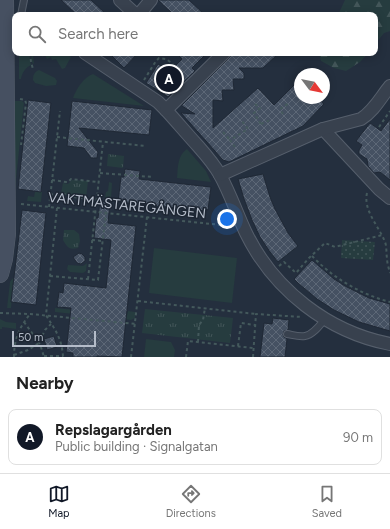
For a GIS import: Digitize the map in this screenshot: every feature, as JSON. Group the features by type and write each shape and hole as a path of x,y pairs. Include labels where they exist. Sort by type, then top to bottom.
{"street":[{"path":"0,274 4,259 3,247 7,213 3,141 10,32 5,0"},
{"path":"120,0 132,12"},
{"path":"141,12 151,0"},
{"path":"95,56 138,89 153,98 166,110 213,163 256,250 272,274 285,287 322,323 369,339 390,344"},
{"path":"166,110 221,56"},
{"path":"220,175 324,129 352,122 367,116 390,86"},
{"path":"324,129 379,189 390,198"}],"lane":[{"path":"22,12 24,0"},
{"path":"287,334 306,336 322,323"}],"path":[{"path":"30,56 33,69"},
{"path":"138,89 156,61 160,58 166,59 173,64"},
{"path":"283,114 280,109 289,103"},
{"path":"255,104 260,108 254,113 262,125 270,120"},
{"path":"49,207 60,111"},
{"path":"378,127 390,111"},
{"path":"230,140 248,129 242,120"},
{"path":"223,132 235,146"},
{"path":"57,137 146,146"},
{"path":"88,279 103,142"},
{"path":"100,173 153,177"},
{"path":"52,180 68,182 71,179 98,182"},
{"path":"372,181 368,189 366,204 368,211 386,243 390,273"},
{"path":"50,194 96,200"},
{"name":"VAKTMÄSTAREGÅNGEN","path":"19,204 221,225 232,221"},
{"path":"24,322 39,343 44,356 63,357 60,340 46,315 57,208"},
{"path":"50,276 98,280 106,213"},
{"path":"131,357 136,324 147,217"},
{"path":"284,262 296,273 325,243 335,246 382,235"},
{"path":"92,240 102,241"},
{"path":"312,256 330,272 346,283 379,299 390,302"},
{"path":"138,301 256,314 306,317 322,323"},
{"path":"198,342 199,325 203,320 205,308"},
{"path":"0,313 46,315 136,324"},
{"path":"14,356 18,332 30,314"},
{"path":"253,357 256,314"},
{"path":"238,346 240,323 255,325"},
{"path":"14,356 39,343 45,330 51,324"},
{"path":"186,357 188,340 253,348"}],"green space":[{"path":"345,0 390,0 390,31 384,33 378,40 378,12 339,12"},
{"path":"19,56 30,56 31,65 24,71 21,79 19,79"},
{"path":"31,56 33,56 33,64"},
{"path":"46,56 71,57 65,68 62,69 56,59 52,60 51,57 47,59"},
{"path":"320,56 365,56 360,62 346,71 334,68 321,61"},
{"path":"39,70 55,78 57,81 56,85 46,86 35,83 33,80 34,75"},
{"path":"93,74 144,106 73,98 76,91 86,78"},
{"path":"15,101 22,101 24,103 15,189 14,156"},
{"path":"187,149 206,171 211,182 177,178 181,155"},
{"path":"108,154 124,156 123,168 107,166"},
{"path":"72,180 88,181 86,198 61,194 63,183 68,184"},
{"path":"109,182 112,183 111,199 105,198 106,192 108,191"},
{"path":"35,192 42,192 41,202 27,201 28,196 34,197"},
{"path":"64,230 74,230 79,234 80,241 78,248 69,248 66,245 63,240"},
{"path":"342,240 375,242 373,260 341,258"},
{"path":"154,248 237,258 232,303 149,293"},
{"path":"87,263 86,271 83,273 70,272 67,269 68,265 83,266"},
{"path":"14,278 11,308 7,308 10,282"},
{"path":"55,308 127,315 128,311 135,312 135,318 131,320 55,312"},
{"path":"145,309 233,318 230,343 142,333"},
{"path":"0,319 6,322 16,323 16,329 2,327 2,329 0,329"},
{"path":"146,339 171,342 175,350 174,357 144,357"}],"building":[{"path":"61,0 91,0 104,12 74,12"},
{"path":"158,0 189,0 202,12 171,12"},
{"path":"112,56 135,56 124,68"},
{"path":"179,56 204,56 192,68 195,71 168,97 146,83 158,64 170,71 182,59"},
{"path":"230,56 276,56 263,68 239,68 244,73 244,79 233,79 234,90 222,90 223,101 213,100 213,128 258,88 274,105 294,85 294,104 324,104 303,126 229,162 223,160 181,113 195,114 182,105"},
{"path":"28,100 51,103 41,192 18,189"},
{"path":"72,101 152,110 149,135 79,128 98,152 97,158 91,158 84,148 67,146"},
{"path":"390,119 390,180 380,172 374,173 368,166 367,159 359,154 359,150 362,145 356,141 370,123 381,131"},
{"path":"125,169 140,171 139,179 211,187 208,210 204,209 204,211 118,202 121,177 124,177"},
{"path":"263,174 275,209 288,233 298,246 278,262 260,237 244,199 238,179"},
{"path":"100,201 110,202 108,223 136,226 122,357 73,357 73,353 66,352 71,308 57,307 59,292 63,293 64,283 106,288 111,240 94,238 96,218 98,218"},
{"path":"22,210 46,213 36,305 11,302"},
{"path":"79,253 85,257 85,261 81,264 77,263 73,257"},
{"path":"312,260 334,279 345,286 369,298 390,304 390,331 359,322 334,310 317,299 298,283 294,279"},
{"path":"273,318 289,320 288,330 284,331 283,334 287,339 285,357 260,357 264,323 272,324"},
{"path":"54,336 57,347 47,350 44,339"}],"place":[{"name":"Repslagargården","path":"169,79"}]}
